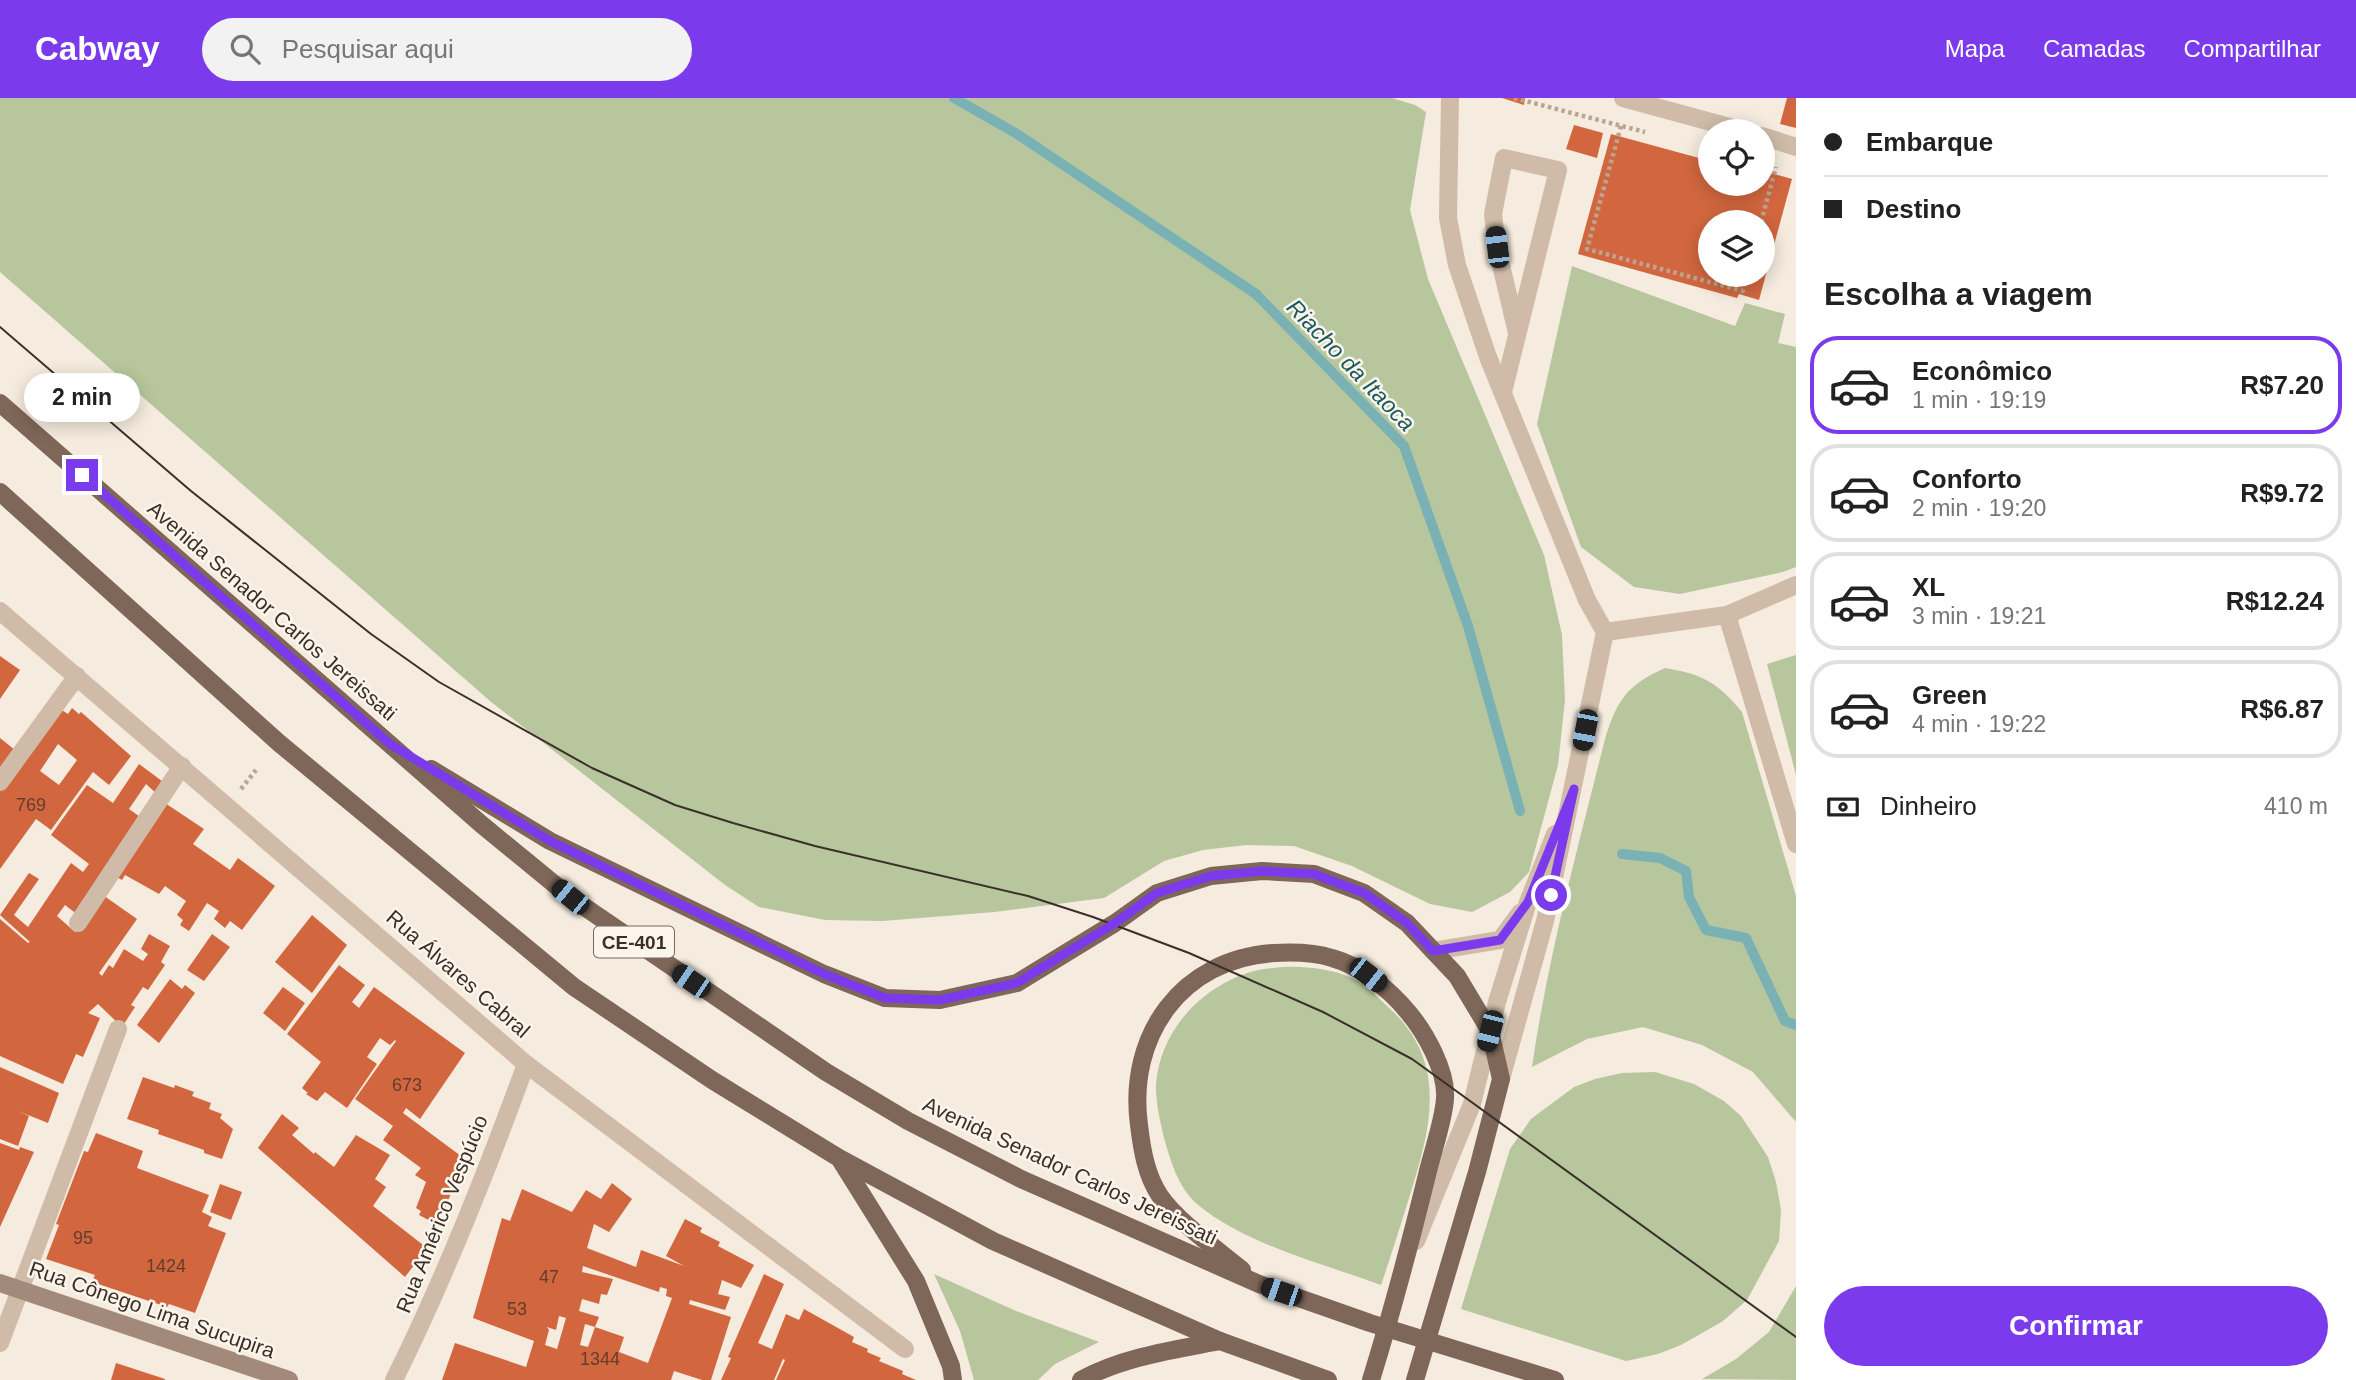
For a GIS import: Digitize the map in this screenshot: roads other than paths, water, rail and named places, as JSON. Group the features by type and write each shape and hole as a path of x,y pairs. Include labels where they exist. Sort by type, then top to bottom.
{"main road":[{"name":"Avenida Senador Carlos Jereissati","path":"0,403 481,824 570,897 826,1072 908,1121 1021,1179 1258,1284 1370,1323 1555,1380"},
{"path":"0,492 279,743 574,987 712,1080 839,1158 993,1241 1220,1340 1328,1380"},
{"path":"390,744 550,841 824,974 885,998 940,1000 1017,983 1115,923 1157,893 1211,876 1262,871 1314,874 1364,893 1407,923 1457,976 1490,1031 1501,1079 1477,1172 1415,1380"},
{"path":"1258,1284 1192,1228 1161,1197 1150,1176 1142,1151 1138,1116 1137,1082 1142,1055 1156,1023 1177,993 1216,967 1250,955 1292,952 1332,958 1368,975 1395,996 1422,1028 1437,1058 1446,1097 1404,1272 1371,1380"},
{"path":"839,1158 916,1281 951,1366 953,1380"},
{"path":"1081,1380 1098,1371 1145,1356 1220,1340"}],"street":[{"path":"1450,98 1448,218 1457,265 1488,357 1587,600 1605,632 1545,921 1501,1079"},
{"path":"1623,98 1700,119"},
{"path":"1775,140 1796,147"},
{"path":"1503,392 1558,170 1504,158 1493,214 1497,247 1517,333"},
{"path":"1605,632 1727,615 1796,585"},
{"name":"Rua Álvares Cabral","path":"0,611 526,1063 905,1349"},
{"path":"1727,615 1790,799 1796,844"},
{"path":"0,782 77,676"},
{"path":"78,923 182,766"},
{"path":"1404,1272 1472,1104 1497,1002 1528,902 1574,789"},
{"path":"1433,951 1500,940 1528,902"},
{"path":"0,1343 118,1029"},
{"name":"Rua Américo Vespúcio","path":"394,1380 484,1179 526,1063"},
{"name":"Rua Cônego Lima Sucupira","path":"0,1283 289,1380"}],"waterway":[{"name":"Riacho da Itaoca","path":"954,98 1017,134 1256,294 1404,446 1468,626 1520,811"},
{"name":"Riacho da Itaoca","path":"1622,854 1660,858 1686,871 1689,897 1706,930 1746,938 1785,1021 1796,1025"}],"tram line":[{"path":"0,327 191,491 371,634 439,682 592,768 675,805 815,846 1028,896 1189,953 1323,1012 1412,1059 1796,1337"}]}
